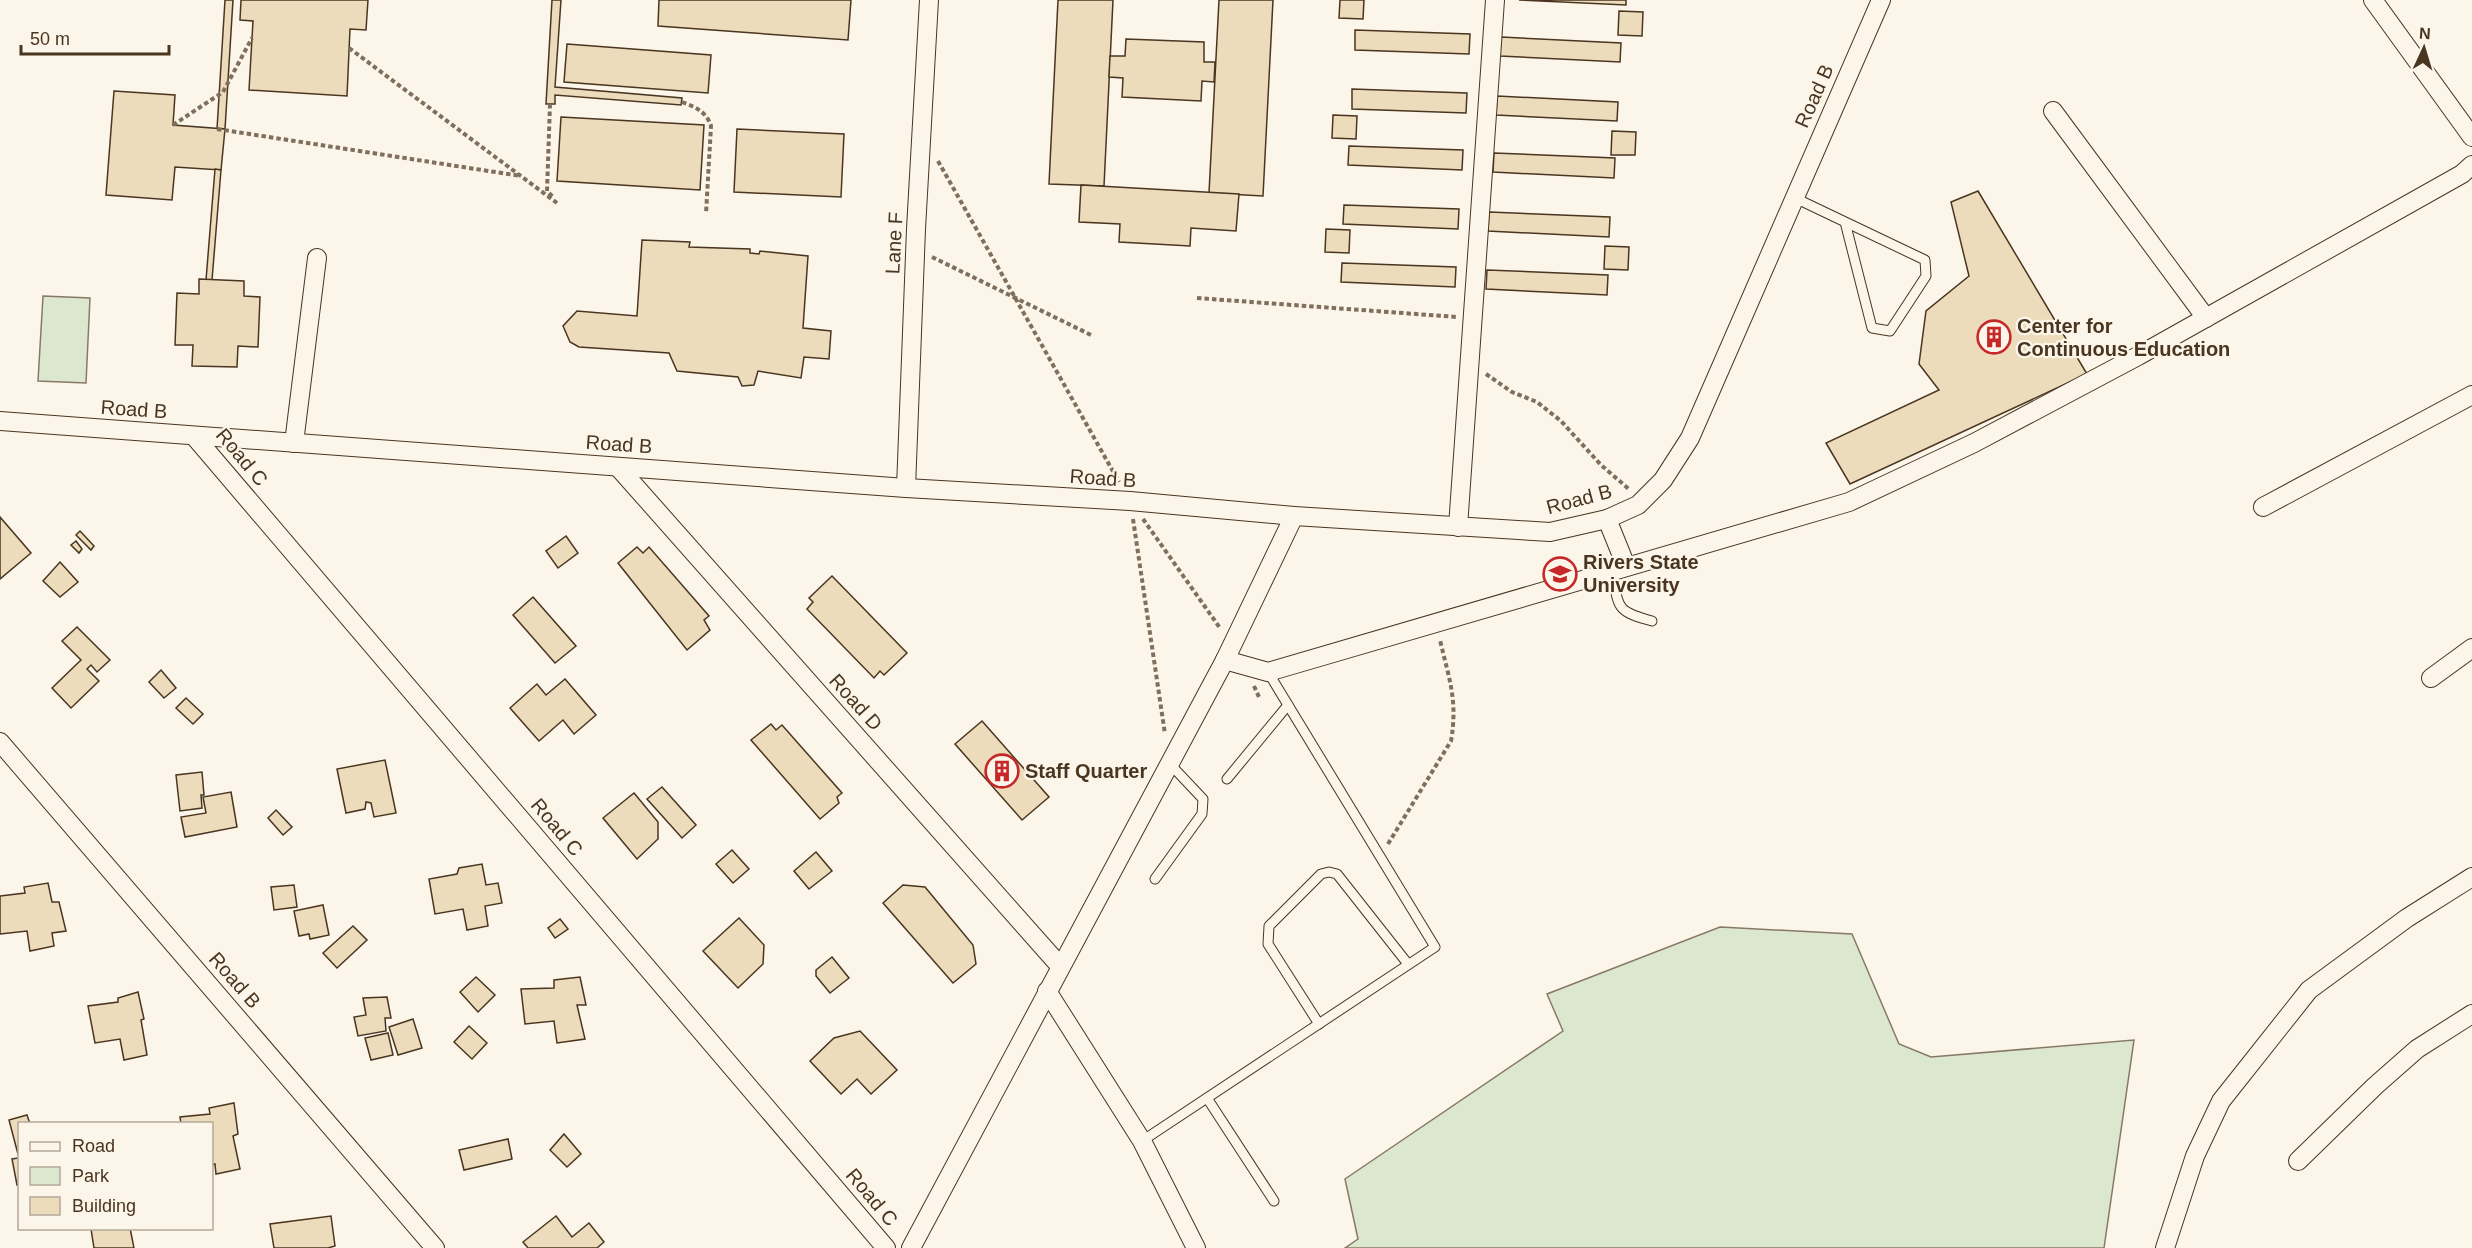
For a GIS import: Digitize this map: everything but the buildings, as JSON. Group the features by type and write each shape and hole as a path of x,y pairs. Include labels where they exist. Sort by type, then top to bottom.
{"street":[{"name":"Lane F","path":"906,488 929,0"},
{"path":"1458,527 1495,0"},
{"name":"Road B","path":"0,421 906,488 1130,501 1294,516 1550,532 1606,519 1638,505 1663,480 1690,438 1881,0"},
{"path":"2373,0 2472,137"},
{"path":"2053,111 2206,318"},
{"path":"1228,652 1243,665 1268,672 1850,502 1974,444 2206,318 2462,174 2472,165"},
{"path":"294,443 316,258"},
{"path":"2263,507 2472,394"},
{"name":"Road C","path":"194,436 886,1248"},
{"name":"Road D","path":"618,467 1060,966"},
{"path":"911,1248 1228,652 1294,516"},
{"path":"1606,519 1619,568"},
{"path":"2431,678 2472,648"},
{"name":"Road B","path":"0,742 435,1248"},
{"path":"2165,1248 2195,1156 2221,1101 2309,990 2407,918 2472,877"},
{"path":"1047,991 1142,1141 1196,1248"},
{"path":"2298,1161 2375,1086 2418,1049 2472,1014"}],"lane":[{"path":"1795,198 1845,222 1924,260 1926,276 1890,331 1872,328 1845,222"},
{"path":"1619,568 1619,603 1627,614 1652,621"},
{"path":"1142,1141 1435,947 1268,672"},
{"path":"1227,779 1288,705"},
{"path":"1155,879 1202,814 1204,806 1203,799 1169,763"},
{"path":"1319,1024 1268,944 1268,935 1269,927 1321,874 1329,872 1337,874 1408,964"},
{"path":"1207,1098 1274,1200"}],"path":[{"path":"173,125 223,92 252,38"},
{"path":"349,48 558,203 548,191 550,104"},
{"path":"682,102 700,109 708,117 711,126 706,214"},
{"path":"217,129 521,176"},
{"path":"922,132 1130,501 1228,652"},
{"path":"916,249 1091,335"},
{"path":"1197,298 1473,318"},
{"path":"1470,361 1512,393 1537,402 1561,421 1601,465 1642,501"},
{"path":"1130,501 1169,763"},
{"path":"1380,857 1451,741 1454,694 1437,622"},
{"path":"1243,665 1259,697"}],"green space":[{"path":"43,296 90,298 86,383 38,381"},
{"path":"1720,927 1852,934 1899,1044 1931,1057 2134,1040 2104,1248 1345,1248 1358,1239 1345,1179 1563,1031 1547,994"}],"place":[{"name":"Center for Continuous Education","path":"1994,337"},
{"name":"Rivers State University","path":"1560,574"},
{"name":"Staff Quarter","path":"1002,771"}]}
